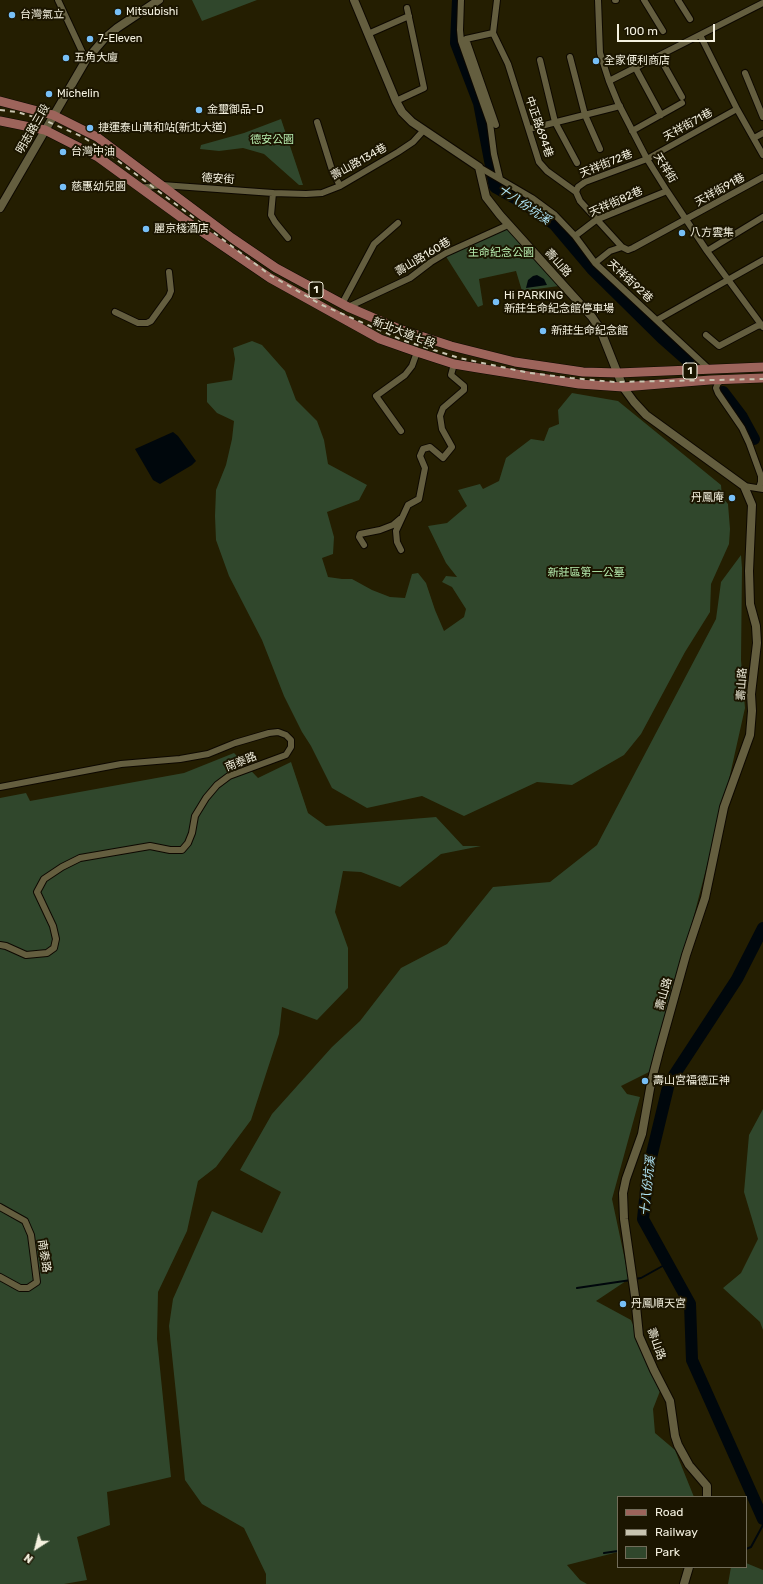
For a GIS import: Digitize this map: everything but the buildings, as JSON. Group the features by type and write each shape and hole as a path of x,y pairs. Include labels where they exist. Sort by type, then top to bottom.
{"main road":[{"name":"1","path":"0,101 53,115"},
{"name":"新北大道七段","path":"53,115 97,137 232,238 276,268 345,306 399,329 458,348 520,363 583,372 618,373 763,367"},
{"name":"1","path":"0,121 45,130"},
{"name":"新北大道七段","path":"45,130 98,157 182,218 270,278 380,339 417,352 454,364 579,384 623,387 763,378"}],"street":[{"path":"58,0 86,60"},
{"name":"明志路三段","path":"0,208 86,60 105,38 117,28 160,0"},
{"path":"354,0 396,101 412,122 480,168 532,198 555,214 575,236 595,263"},
{"path":"461,0 461,41 490,123 494,154 500,179"},
{"path":"496,125 466,39 493,33 495,28 497,0"},
{"name":"天祥街","path":"598,0 600,53 609,81 632,131 648,159 707,251 762,326"},
{"path":"644,0 663,31"},
{"path":"678,0 690,19"},
{"path":"609,81 763,2"},
{"path":"396,101 424,88 407,8"},
{"path":"368,34 409,16"},
{"name":"中正路694巷","path":"493,33 508,64 543,168 576,192 580,201 622,247"},
{"path":"700,35 737,109 763,155"},
{"path":"632,131 661,115 682,100 659,56"},
{"path":"570,57 585,115 600,149"},
{"path":"540,60 555,122 577,163"},
{"path":"635,67 661,115"},
{"path":"745,72 763,117"},
{"path":"529,129 620,106"},
{"name":"天祥街71巷","path":"648,159 737,109"},
{"path":"317,122 332,170 340,186"},
{"name":"壽山路134巷","path":"273,193 322,193 340,186 398,152 413,142 424,131"},
{"path":"754,138 763,133"},
{"name":"天祥街72巷","path":"576,192 578,187 585,182 648,159"},
{"name":"壽山路","path":"480,168 486,197 508,225 592,317 600,329 623,387 646,415 744,486 761,488"},
{"name":"天祥街91巷","path":"687,220 763,177"},
{"name":"德安街","path":"140,188 162,185 273,193"},
{"name":"天祥街82巷","path":"575,236 596,220 668,191"},
{"path":"273,193 271,215 288,238"},
{"path":"707,251 763,217"},
{"name":"天祥街92巷","path":"687,220 633,248 628,250 622,247 610,251 595,263 710,370"},
{"path":"345,306 374,244 398,223"},
{"name":"壽山路160巷","path":"345,306 410,278 446,253 508,225"},
{"path":"658,320 763,260"},
{"path":"115,312 138,323 151,322 171,291 169,272"},
{"path":"706,335 719,346 757,326 762,326"},
{"path":"401,431 376,396 405,375 412,366 417,352"},
{"path":"401,550 397,542 396,531 408,505 419,499 425,468 420,456 423,449 430,447 443,458 452,447 442,429 440,416 443,408 464,390 464,386 451,374 454,364"},
{"path":"722,380 718,383 716,388 742,428 749,443 761,476 761,488"},
{"name":"壽山路","path":"707,1496 707,1486 688,1465 678,1445 675,1436 670,1401 642,1346 638,1327 624,1220 624,1193 626,1179 642,1134 650,1083 686,955 705,898 726,800 750,735 752,723 751,694 757,644 756,626 750,604 753,509 744,486"},
{"path":"364,545 359,537 360,534 380,530 393,525 403,517"},
{"name":"南泰路","path":"0,787 121,764 180,759 208,754 235,743 269,733 282,733 291,740 291,747 286,755 229,776 217,785 206,798 195,816 192,833 188,843 182,850 170,850 150,846 80,858 44,878 37,892 53,926 56,939 54,948 47,953 26,955 6,946 0,945"},
{"name":"南泰路","path":"0,1207 25,1221 31,1236 37,1282 28,1288 20,1288 0,1277"},
{"path":"684,1584 689,1568"}],"green space":[{"path":"192,0 257,0 202,21"},
{"name":"德安公園","path":"281,119 303,185 299,185 264,154 243,148 219,151 200,149 201,145 244,133"},
{"name":"生命紀念公園","path":"507,229 559,286 522,291 516,271 479,279 483,305 478,307 445,255"},
{"name":"新莊區第一公墓","path":"252,341 262,345 285,371 296,400 317,421 324,440 328,464 367,485 359,500 327,512 334,537 333,554 322,558 328,577 352,579 372,590 390,597 405,598 412,574 418,573 426,583 444,631 464,617 466,609 452,587 442,582 446,576 457,577 446,563 428,526 447,523 467,506 458,490 480,484 483,489 499,481 506,458 531,439 544,441 549,428 559,424 558,410 572,393 618,401 721,485 722,497 728,504 730,529 729,544 711,584 710,612 685,652 641,734 624,755 572,785 537,782 464,816 422,796 367,808 332,788 284,696 262,640 229,576 216,540 216,490 226,465 232,439 234,421 217,413 207,402 207,384 232,380 235,359 233,348"},
{"path":"741,555 741,660 745,708 728,784 681,966 651,1071 621,1086 627,1094 640,1097 612,1199 629,1279 596,1301 631,1320 660,1391 653,1409 655,1433 675,1450 694,1496 617,1496 617,1552 567,1565 580,1580 587,1584 266,1584 266,1574 244,1528 202,1504 185,1480 169,1326 173,1299 212,1211 262,1233 281,1192 240,1170 272,1114 332,1047 360,1021 401,968 447,944 493,887 550,882 597,845 716,619 721,582"},
{"path":"234,753 258,778 291,762 308,813 326,826 436,817 463,846 481,846 441,854 400,887 361,872 343,871 335,912 348,948 348,988 317,1020 282,1007 279,1034 251,1120 216,1167 198,1181 187,1231 158,1292 157,1339 171,1477 107,1492 110,1525 77,1537 87,1580 64,1584 0,1584 0,798 26,793 30,801 184,773"},
{"path":"763,1109 763,1330 760,1322 723,1288 741,1273 758,1239 744,1192 749,1135"},
{"path":"747,1563 763,1570 763,1584 728,1584 731,1568 747,1568"}],"shaded area":[{"path":"537,275 544,279 547,285 526,288 528,280"},
{"path":"173,432 178,436 196,461 192,465 160,484 153,480 135,449"}],"waterway":[{"name":"十八份坑溪","path":"458,0 456,43 479,103 495,187 522,202 554,224 592,269 662,338 688,361"},
{"name":"十八份坑溪","path":"723,392 742,417 754,439"},
{"name":"十八份坑溪","path":"763,928 737,979 669,1083 648,1170 643,1219 690,1304 692,1360 763,1519"},
{"path":"635,1279 641,1278 668,1263"},
{"path":"577,1288 631,1280"},
{"path":"747,1549 751,1547 763,1525"},
{"path":"604,1553 617,1551"}],"railway":[{"path":"0,110 17,112 44,120 83,137 113,157 270,275 322,305 402,340 459,358 530,373 571,378 614,382 763,379"}],"place":[{"name":"Mitsubishi","path":"118,12"},
{"name":"台灣氣立","path":"12,15"},
{"name":"7-Eleven","path":"90,39"},
{"name":"五角大廈","path":"66,58"},
{"name":"全家便利商店","path":"596,61"},
{"name":"Michelin","path":"49,94"},
{"name":"金璽御品-D","path":"199,110"},
{"name":"捷運泰山貴和站(新北大道)","path":"90,128"},
{"name":"台灣中油","path":"63,152"},
{"name":"慈惠幼兒園","path":"63,187"},
{"name":"麗京棧酒店","path":"146,229"},
{"name":"八方雲集","path":"682,233"},
{"name":"Hi PARKING 新莊生命紀念館停車場","path":"496,302"},
{"name":"新莊生命紀念館","path":"543,331"},
{"name":"丹鳳庵","path":"732,498"},
{"name":"壽山宮福德正神","path":"645,1081"},
{"name":"丹鳳順天宮","path":"623,1304"}]}
